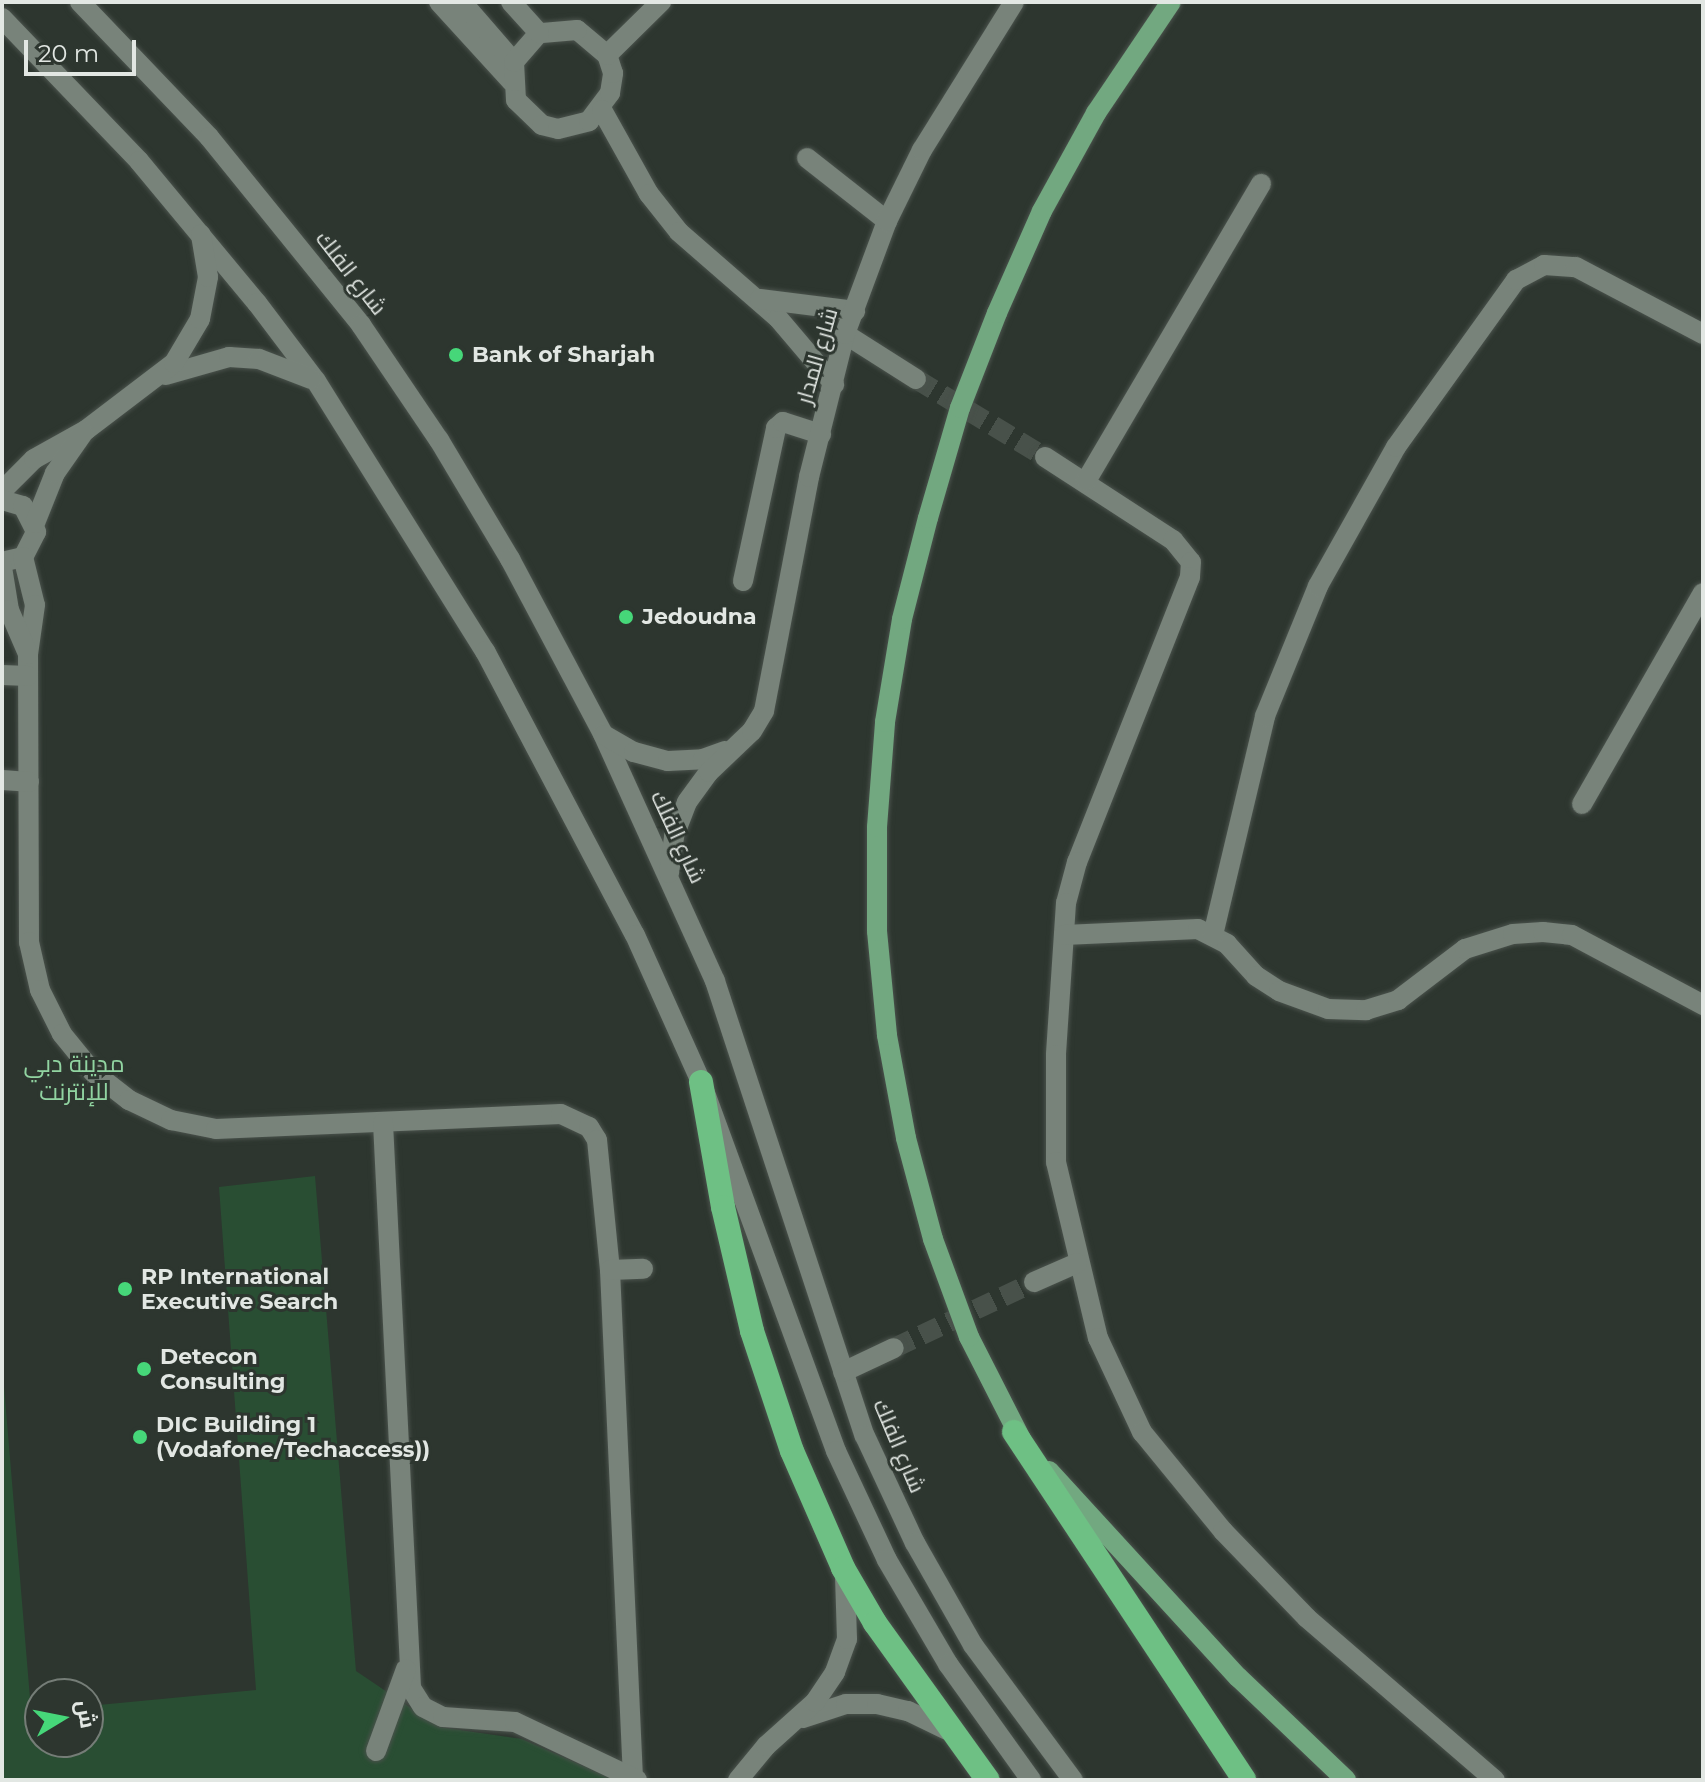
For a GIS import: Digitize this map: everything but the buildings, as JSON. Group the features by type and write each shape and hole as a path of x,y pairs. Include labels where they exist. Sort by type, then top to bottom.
{"highway":[{"path":"701,1082 723,1207 752,1331 792,1451 843,1568 947,1730 988,1780"},
{"path":"1014,1432 1244,1780"}],"main road":[{"path":"1171,2 1096,113 1042,211 960,408 902,619 885,722 877,827 877,931 901,1109 933,1239 969,1337 1014,1432 1238,1677 1346,1780"}],"street":[{"name":"شارع الفلك","path":"80,2 209,137 361,325 502,546 603,734 669,873 755,1092 843,1372 915,1543 973,1645 1073,1780"},
{"path":"439,2 513,72"},
{"path":"462,2 513,72 516,100 542,125 574,128 602,110 613,73 607,55 577,30 539,33"},
{"path":"511,2 539,33"},
{"path":"607,55 661,2"},
{"name":"شارع المدار","path":"669,873 674,836 687,802 764,711 821,434 845,334 887,221 922,150 1014,2"},
{"path":"2,18 74,89 201,235 316,381 402,514 546,760 701,1082 836,1451 887,1560 948,1664 1031,1780"},
{"path":"513,72 539,33"},
{"path":"602,110 649,194 679,232 757,298 834,384"},
{"path":"807,158 887,221"},
{"path":"1086,481 1261,184"},
{"path":"155,381 189,343 200,319 208,277 201,235"},
{"path":"1213,935 1265,716 1318,586 1396,447 1516,280 1544,265 1576,267 1703,334"},
{"path":"757,298 855,311"},
{"path":"845,334 916,379"},
{"path":"2,491 34,459 86,430 155,381 179,368 229,357 289,367 316,381"},
{"path":"743,581 776,428 783,422 821,434"},
{"path":"28,654 9,610 2,565 23,557 35,541 35,523 55,473 86,430"},
{"path":"1045,457 1173,540 1191,562 1190,577 1077,862 1064,935 1056,1162 1077,1263 1118,1386 1142,1432 1181,1483 1307,1618 1495,1780"},
{"path":"2,500 23,506 35,523"},
{"path":"23,557 35,605 28,654 29,942 51,1012 93,1072 129,1100 171,1120 216,1129 561,1114 589,1127 602,1155 635,1779 515,1722 443,1717 423,1707 411,1688 407,1666 383,1123"},
{"path":"1582,804 1703,593"},
{"path":"2,675 28,676"},
{"path":"603,734 634,752 668,761 703,759 736,747"},
{"path":"2,780 29,782"},
{"path":"1064,935 1182,928 1213,935 1279,991 1328,1009 1366,1010 1388,1004 1465,949 1513,934 1543,932 1572,935 1703,1005"},
{"path":"1034,1282 1077,1263"},
{"path":"610,1270 643,1269"},
{"path":"843,1372 894,1348"},
{"path":"738,1780 788,1725 815,1702 835,1672 847,1639 850,1603 843,1568"},
{"path":"376,1751 407,1666"},
{"path":"788,1725 846,1704 877,1704 908,1711 947,1730"}],"green space":[{"path":"315,1176 356,1671 439,1727 522,1739 615,1780 2,1780 2,1362 28,1678 24,1678 24,1758 104,1758 104,1704 256,1690 219,1187"}],"tunnel":[{"path":"916,379 1045,457"},
{"path":"894,1348 1034,1282"}],"place":[{"name":"Bank of Sharjah","path":"456,355"},
{"name":"Jedoudna","path":"626,617"},
{"name":"RP International Executive Search","path":"125,1289"},
{"name":"Detecon Consulting","path":"144,1369"},
{"name":"DIC Building 1 (Vodafone/Techaccess))","path":"140,1437"}],"district":[{"name":"مدينة دبي للإنترنت","path":"74,1078"}]}
